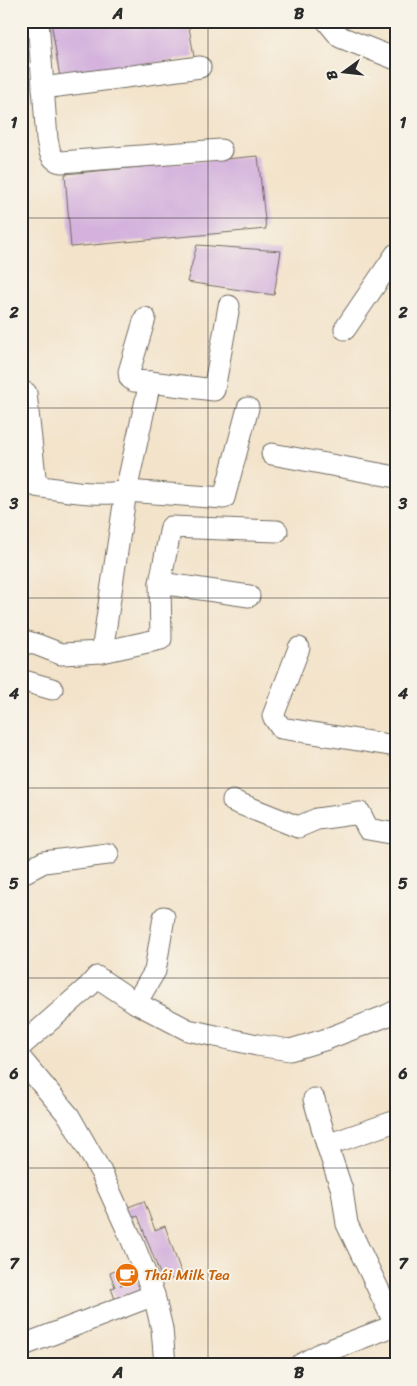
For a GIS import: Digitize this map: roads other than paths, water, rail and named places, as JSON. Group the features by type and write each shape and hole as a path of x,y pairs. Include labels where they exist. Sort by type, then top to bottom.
{"street":[{"path":"38,21 49,149 56,161 221,150"},
{"path":"327,21 340,37 396,60"},
{"path":"44,88 200,67"},
{"path":"345,329 396,254"},
{"path":"145,318 129,372 130,378 134,381 214,390 229,306"},
{"path":"102,652 126,491 150,382"},
{"path":"21,394 26,393 36,486 75,492 116,493 126,491 224,498 248,408"},
{"path":"272,454 396,477"},
{"path":"21,640 61,654 102,652 161,639 160,583 171,527 278,531"},
{"path":"160,583 249,596"},
{"path":"299,648 273,716 281,728 396,746"},
{"path":"21,680 52,689"},
{"path":"233,801 298,827 317,819 360,813 368,829 396,834"},
{"path":"21,874 44,862 108,854"},
{"path":"136,1003 155,971 164,916"},
{"path":"21,1046 97,978 136,1003 188,1030 290,1050 324,1040 396,1011"},
{"path":"21,1059 69,1116 101,1172 154,1295 162,1329 165,1365"},
{"path":"300,1365 322,1353 396,1325 347,1224 342,1190 314,1099"},
{"path":"327,1145 396,1121"},
{"path":"21,1346 154,1295"}],"place":[{"name":"Thái Milk Tea","path":"127,1275"}]}
